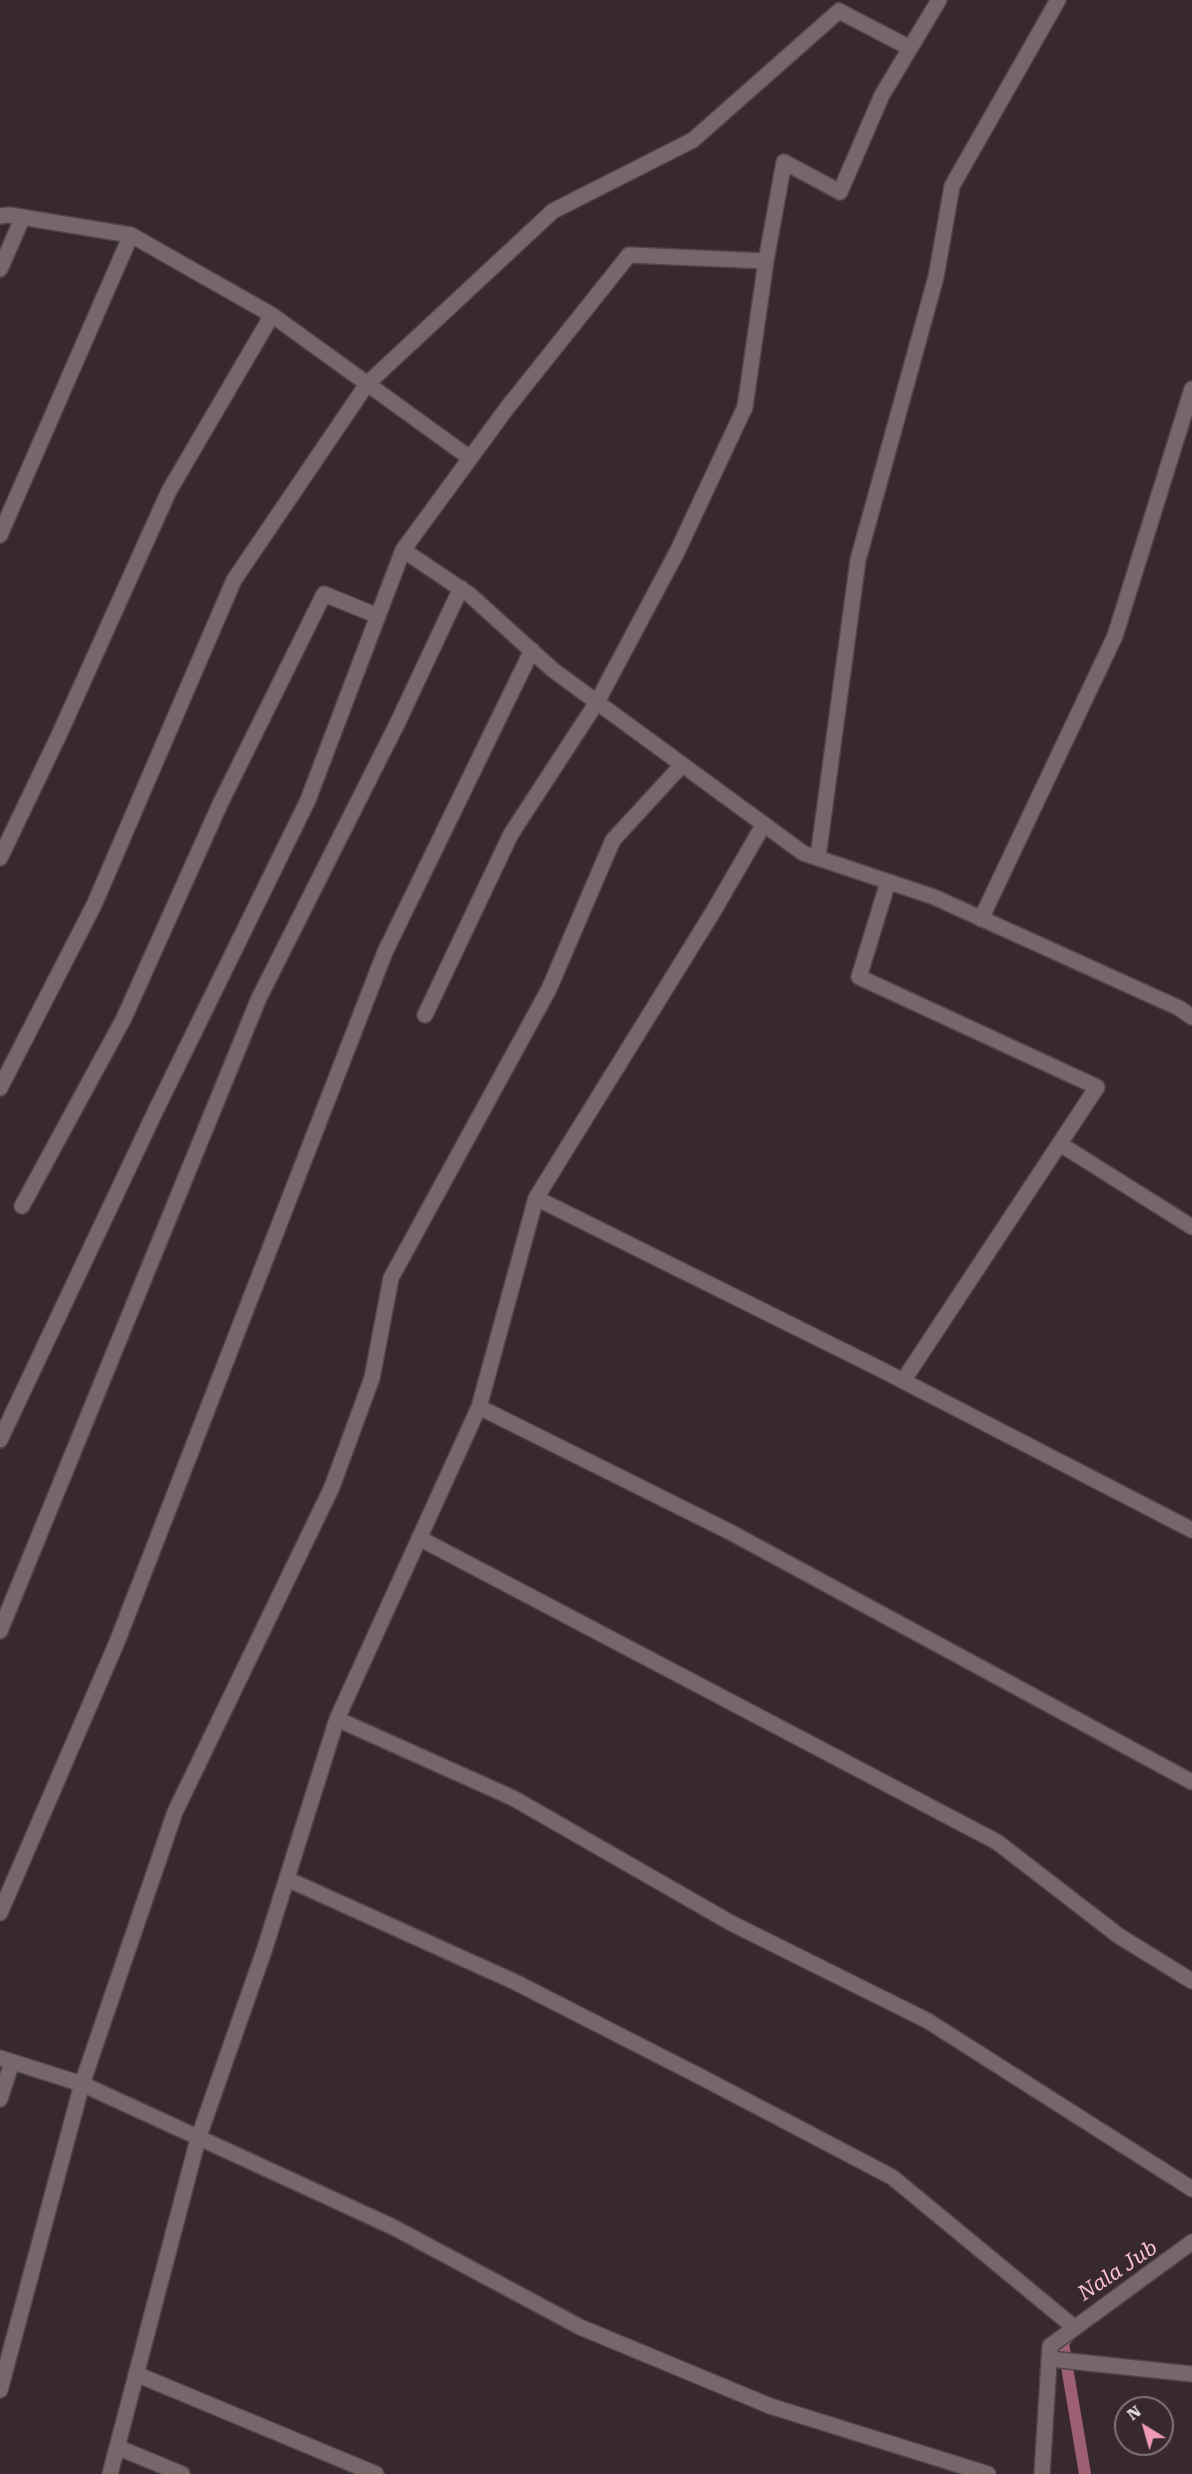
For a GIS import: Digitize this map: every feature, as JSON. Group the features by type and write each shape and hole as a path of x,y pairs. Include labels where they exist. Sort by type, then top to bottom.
{"street":[{"path":"425,1015 511,834 597,702 677,552 745,407 766,261 784,162 840,192 882,95 939,0"},
{"path":"818,857 858,560 936,277 952,186 1058,0"},
{"path":"0,1088 94,905 234,580 367,384 552,211 693,140 839,10 910,48"},
{"path":"0,216 131,235 272,315 470,458"},
{"path":"0,269 23,218"},
{"path":"0,535 131,235"},
{"path":"0,1440 156,1110 308,800 403,550 507,408 629,255 766,261"},
{"path":"0,858 169,491 272,315"},
{"path":"981,919 1115,636 1192,389"},
{"path":"403,550 461,588 553,670 803,853 934,897 1179,1008 1192,1017"},
{"path":"0,1631 259,998 397,724 461,588"},
{"path":"22,1206 124,1018 221,802 324,594 378,616"},
{"path":"0,1913 117,1642 385,952 532,650"},
{"path":"0,2390 82,2084 176,1812 332,1487 372,1378 391,1278 549,989 613,840 682,765"},
{"path":"110,2474 198,2139 264,1951 337,1719 480,1407 536,1198 713,912 764,824"},
{"path":"888,882 859,976 1097,1088 903,1381"},
{"path":"1060,1144 1192,1227"},
{"path":"536,1198 903,1381 1192,1530"},
{"path":"480,1407 730,1532 1192,1782"},
{"path":"420,1538 997,1842 1119,1936 1192,1981"},
{"path":"337,1719 513,1798 731,1923 928,2021 1192,2188"},
{"path":"287,1879 515,1982 892,2177 1075,2328"},
{"path":"0,2099 6,2060 82,2084 393,2227 580,2327 770,2406 988,2474"},
{"path":"1042,2474 1050,2346 1192,2241"},
{"path":"1050,2359 1192,2374"},
{"path":"136,2374 376,2474"},
{"path":"117,2447 182,2474"}],"waterway":[{"name":"Nala Jub","path":"1071,2333 1063,2343 1085,2474"}]}
